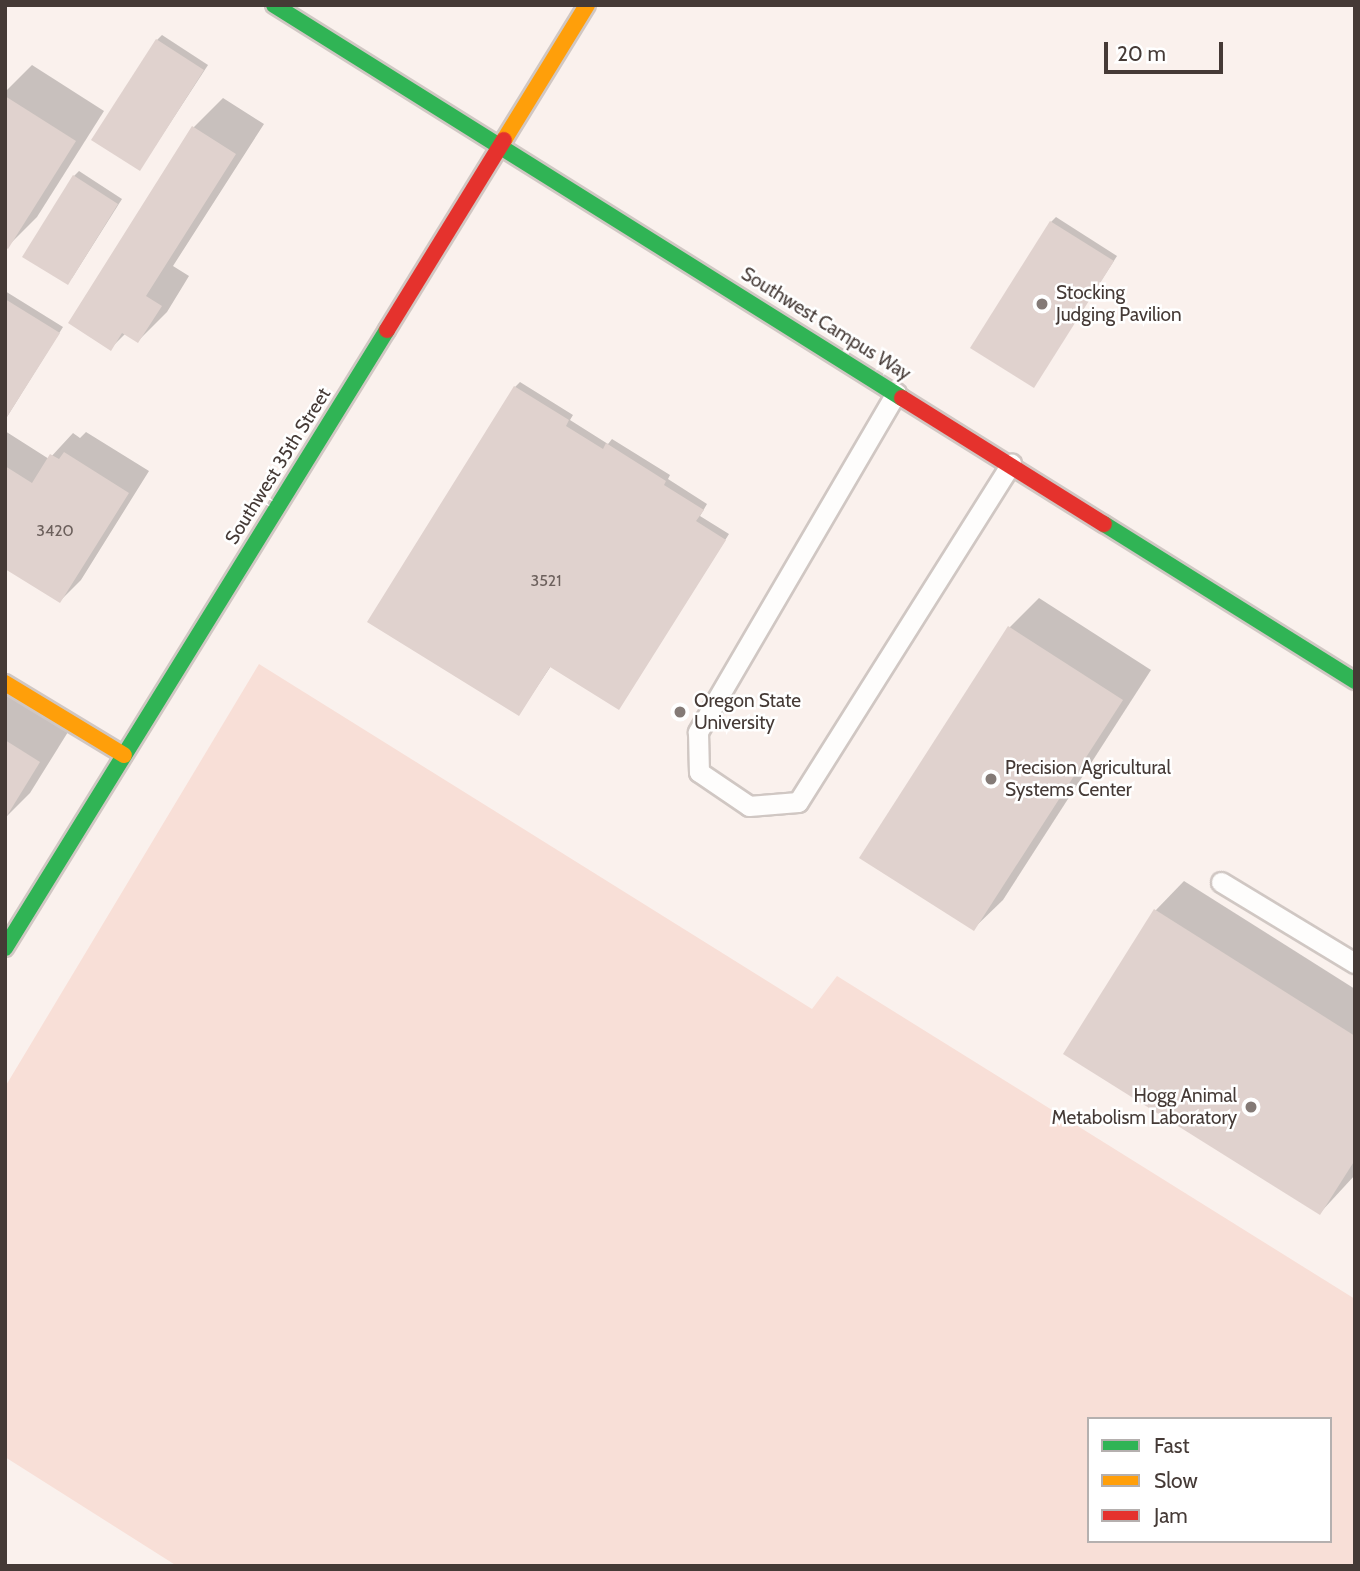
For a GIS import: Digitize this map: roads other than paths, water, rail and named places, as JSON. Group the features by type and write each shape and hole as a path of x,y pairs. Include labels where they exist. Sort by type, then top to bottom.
{"street":[{"name":"Southwest Campus Way","path":"274,5 1355,681"},
{"name":"Southwest 35th Street","path":"5,948 587,5"},
{"path":"5,683 124,755"}],"lane":[{"path":"897,393 698,732 699,772 749,806 798,802 1011,464"},
{"path":"1221,882 1355,963"}],"place":[{"name":"Stocking Judging Pavilion","path":"1042,304"},
{"name":"Oregon State University","path":"680,712"},
{"name":"Precision Agricultural Systems Center","path":"991,779"},
{"name":"Hogg Animal Metabolism Laboratory","path":"1251,1107"}]}
